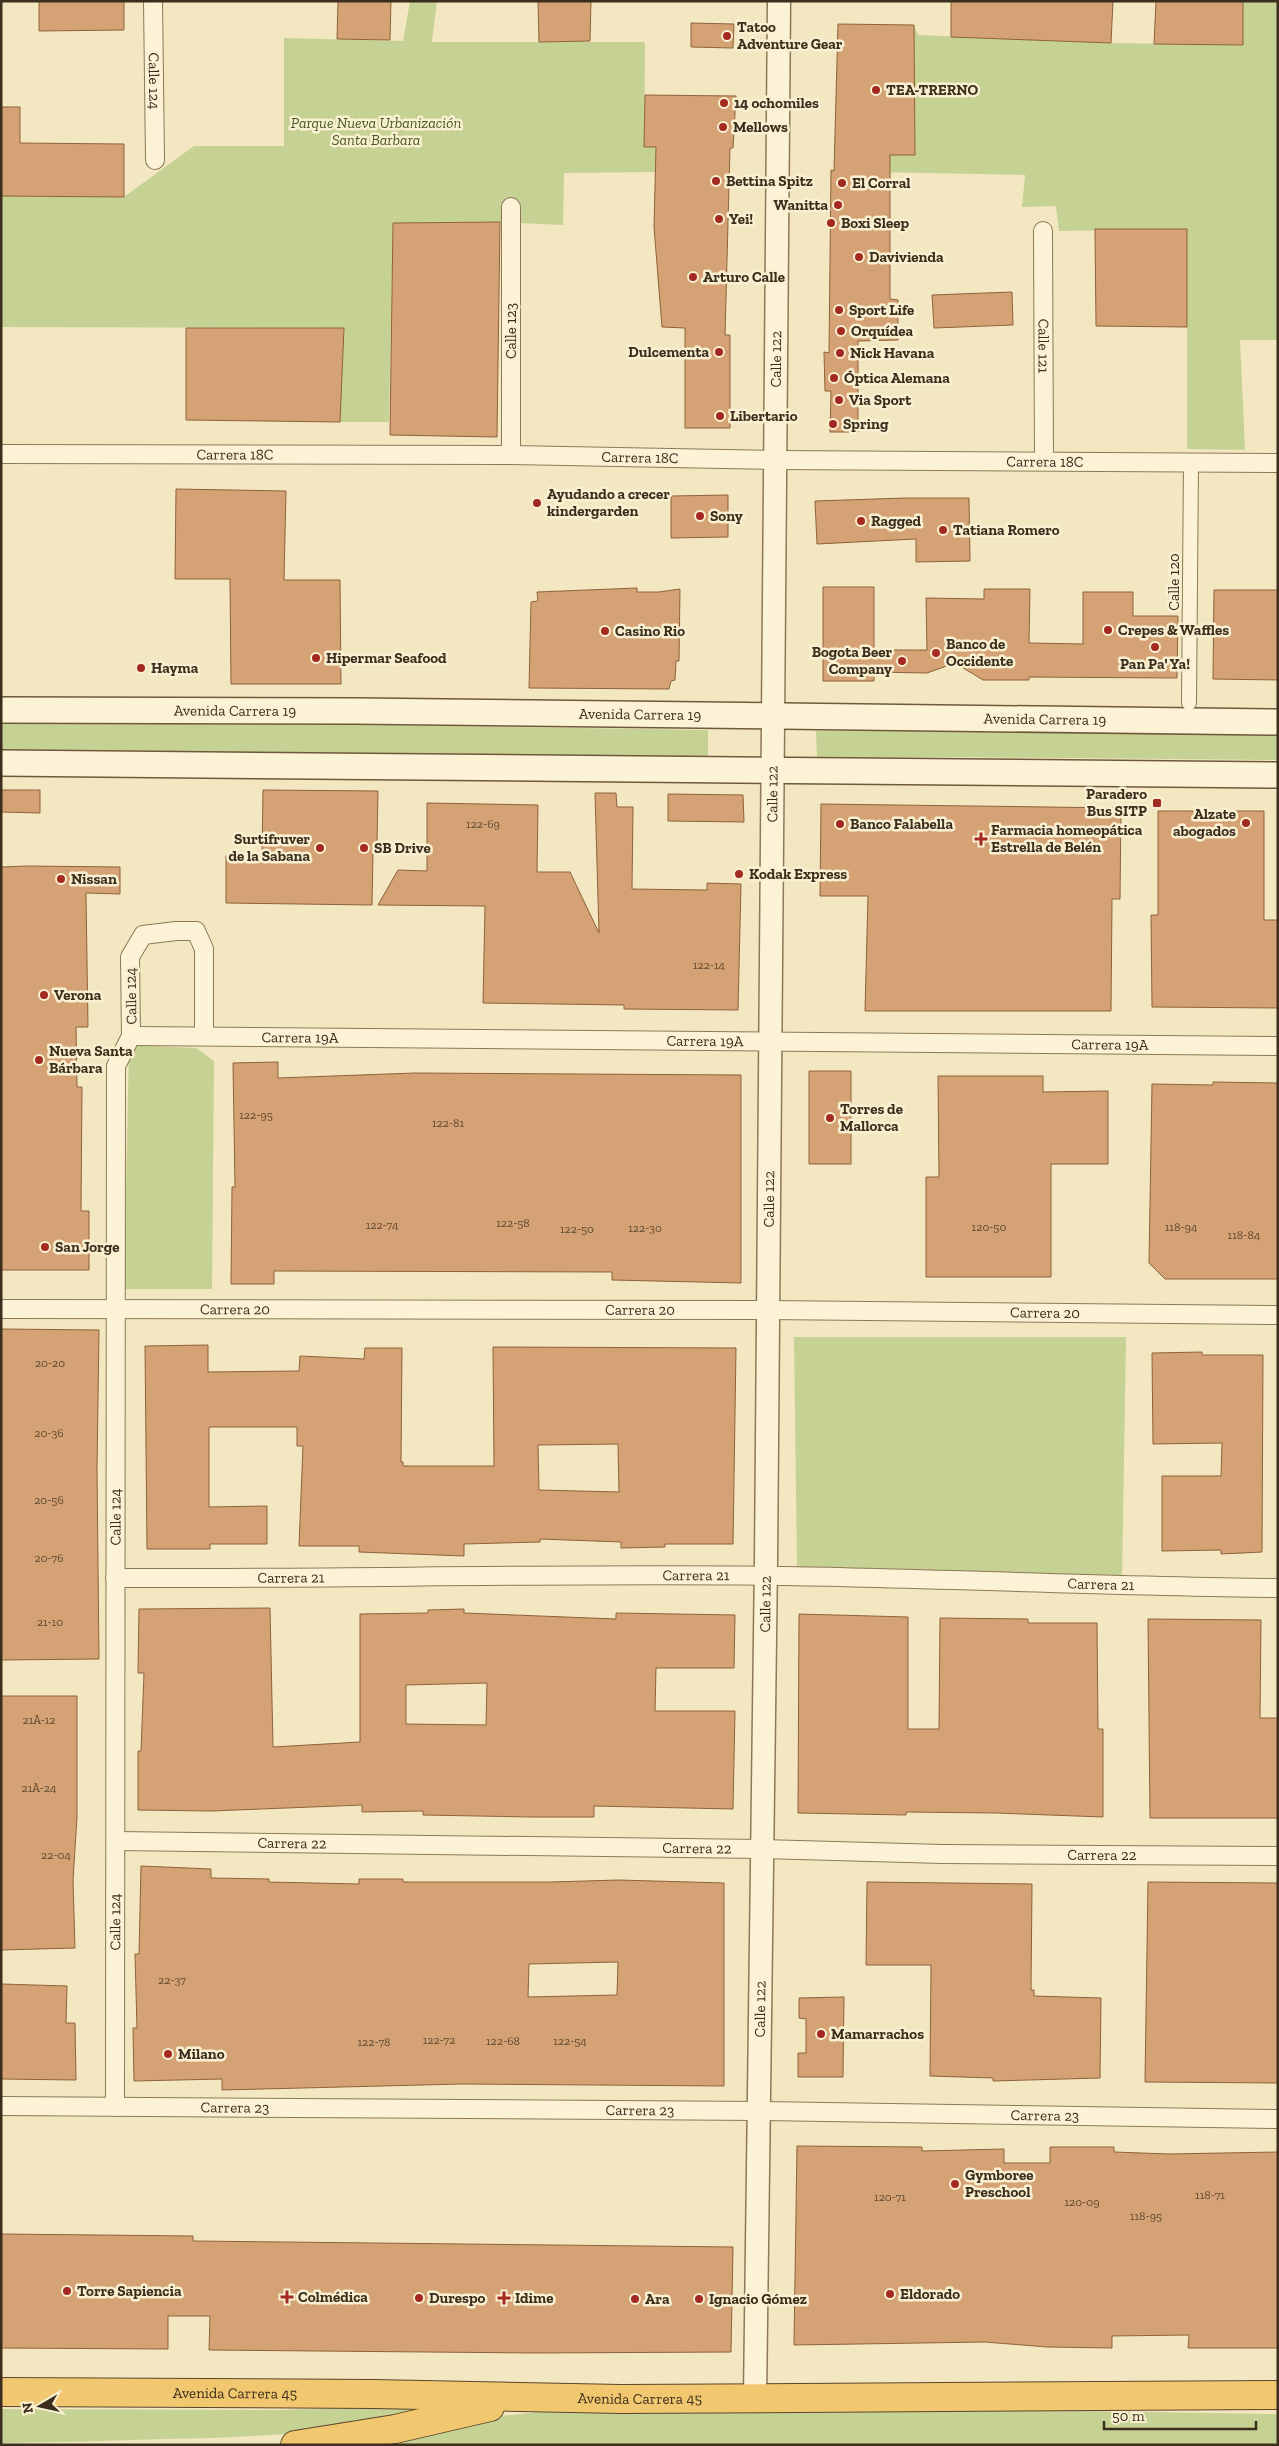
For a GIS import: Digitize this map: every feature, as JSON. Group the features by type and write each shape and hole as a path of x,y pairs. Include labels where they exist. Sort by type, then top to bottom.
{"highway":[{"name":"Avenida Carrera 45","path":"1,2392 591,2398 1278,2395"},
{"path":"295,2445 395,2429 485,2408 591,2398"}],"main road":[{"name":"Avenida Carrera 19","path":"1,710 356,711 1278,722"},
{"path":"1,763 1278,775"}],"street":[{"name":"Calle 124","path":"153,1 155,160"},
{"name":"Calle 122","path":"755,2398 766,1576 779,1"},
{"name":"Calle 123","path":"511,207 511,454"},
{"name":"Calle 121","path":"1043,231 1044,461"},
{"name":"Carrera 18C","path":"1,454 511,454 775,460 1278,463"},
{"name":"Calle 120","path":"1189,703 1191,462"},
{"name":"Calle 124","path":"115,2107 116,1066 131,1036 130,957 143,935 176,931 196,932 204,949 204,1036"},
{"name":"Carrera 19A","path":"131,1036 769,1040 1278,1046"},
{"name":"Carrera 20","path":"1,1309 768,1310 1278,1315"},
{"name":"Carrera 21","path":"115,1578 766,1576 1125,1586 1278,1588"},
{"name":"Carrera 22","path":"116,1841 762,1849 943,1854 1278,1856"},
{"name":"Carrera 23","path":"1,2106 759,2111 1278,2119"}],"green space":[{"name":"Parque Nueva Urbanización Santa Barbara","path":"410,1 437,1 432,42 645,42 644,146 688,148 656,172 564,173 563,225 500,222 393,223 389,422 340,422 344,328 1,327 1,196 124,197 194,146 284,146 284,38 403,41"},
{"path":"1243,1 1278,1 1278,340 1240,340 1245,450 1187,449 1187,229 1059,231 1056,206 1022,207 1025,175 871,172 871,155 915,155 914,25 918,35 1111,43 1242,45"},
{"path":"176,722 708,730 708,758 1,751 1,723"},
{"path":"1111,730 1278,732 1278,760 949,757 817,758 816,731"},
{"path":"129,1045 196,1048 214,1061 212,1289 124,1289"},
{"path":"794,1337 1126,1337 1122,1580 797,1568"},
{"path":"447,2403 377,2421 308,2432 237,2437 1,2443 1,2409 283,2410"},
{"path":"954,2409 1278,2414 1278,2445 389,2445 423,2429 479,2418 540,2412"}],"building":[{"path":"39,1 124,1 124,30 39,31"},
{"path":"338,1 391,1 390,40 337,39"},
{"path":"538,1 591,1 590,41 539,42"},
{"path":"951,1 1113,1 1111,43 951,37"},
{"path":"1156,1 1243,1 1243,45 1154,44"},
{"path":"691,23 734,24 733,48 691,47"},
{"path":"838,24 914,25 915,155 890,155 890,299 898,300 898,340 858,341 858,432 830,432 831,391 825,391 824,352 829,353 831,170 834,171"},
{"path":"645,95 736,96 733,148 730,148 725,335 730,335 730,428 685,428 685,328 662,327 654,227 656,147 644,147"},
{"path":"1,107 20,107 20,143 124,144 124,197 1,196"},
{"path":"500,222 497,437 390,435 393,223"},
{"path":"1095,229 1187,229 1187,327 1096,326"},
{"path":"1012,292 1013,325 934,328 932,295"},
{"path":"186,328 344,328 340,422 186,420"},
{"path":"176,489 286,491 284,580 340,580 341,684 231,684 230,579 175,579"},
{"name":"Sony","path":"728,495 728,537 671,538 671,496"},
{"path":"969,498 970,561 916,562 916,539 817,544 815,501"},
{"path":"823,587 874,587 874,650 927,650 926,598 984,599 984,589 1030,589 1029,643 1083,644 1083,592 1133,592 1133,616 1178,616 1177,678 1029,677 1029,680 983,680 955,663 927,673 874,672 874,681 823,681"},
{"name":"Casino Rio","path":"637,588 637,592 659,592 680,589 679,661 676,661 675,680 671,681 669,689 529,688 531,602 538,601 537,592"},
{"path":"1214,590 1278,590 1278,680 1213,679"},
{"path":"1,790 40,790 40,813 1,812"},
{"path":"263,790 378,791 377,843 373,853 372,905 226,903 226,856 262,857"},
{"path":"595,793 616,793 617,807 633,807 632,889 707,890 707,883 741,884 738,1010 624,1009 624,1005 483,1003 485,906 378,905 398,870 427,871 427,803 538,805 537,872 570,872 599,933"},
{"path":"668,794 743,795 744,822 668,821"},
{"path":"821,804 1121,808 1120,899 1112,899 1111,1011 865,1011 868,896 820,896"},
{"path":"1158,811 1264,811 1264,920 1278,920 1278,1008 1152,1007 1151,915 1158,915"},
{"path":"1,867 120,867 120,894 86,893 88,1027 76,1027 77,1087 82,1087 81,1211 89,1211 89,1270 1,1270"},
{"path":"278,1062 278,1078 415,1073 741,1075 741,1283 612,1280 612,1272 274,1271 274,1284 231,1284 232,1187 235,1187 233,1063"},
{"name":"Torres de Mallorca","path":"809,1071 851,1071 851,1164 809,1164"},
{"path":"938,1076 1043,1076 1043,1092 1108,1091 1108,1164 1051,1164 1051,1277 926,1277 926,1177 939,1177"},
{"path":"1213,1082 1278,1083 1278,1279 1165,1279 1149,1263 1152,1084 1213,1085"},
{"path":"1,1329 99,1330 97,1469 99,1659 1,1660"},
{"path":"208,1345 208,1372 299,1371 300,1356 364,1359 365,1348 402,1348 401,1462 403,1462 403,1466 494,1466 493,1347 736,1348 733,1544 665,1544 665,1547 621,1548 621,1542 540,1539 540,1542 464,1544 464,1556 359,1552 359,1546 299,1546 303,1446 297,1446 297,1427 209,1427 209,1507 267,1506 267,1544 210,1544 210,1549 147,1549 145,1346","holes":["618,1444 619,1492 539,1490 538,1445"]},
{"path":"1202,1352 1202,1355 1263,1355 1262,1552 1221,1554 1221,1550 1162,1551 1162,1476 1221,1476 1222,1443 1153,1444 1152,1353"},
{"path":"270,1608 273,1747 360,1742 360,1614 428,1613 428,1610 464,1609 464,1613 616,1619 616,1613 735,1615 734,1668 656,1668 655,1711 735,1711 733,1809 594,1806 594,1817 423,1815 423,1811 362,1812 362,1805 211,1811 138,1810 138,1751 141,1751 144,1673 138,1673 139,1609","holes":["487,1683 486,1725 406,1724 406,1685"]},
{"path":"799,1614 908,1617 908,1729 939,1729 940,1618 1028,1619 1028,1623 1097,1623 1098,1729 1103,1729 1103,1817 996,1813 906,1812 906,1815 798,1813"},
{"path":"1148,1619 1261,1620 1260,1718 1278,1718 1278,1818 1150,1818"},
{"path":"1,1696 77,1696 77,1817 73,1880 75,1948 1,1950"},
{"path":"141,1866 211,1869 211,1878 269,1879 269,1882 359,1884 359,1879 403,1879 403,1882 619,1880 724,1883 724,2086 462,2084 222,2090 222,2079 134,2081 133,2028 137,2028 135,1954 139,1954","holes":["618,1962 617,1995 528,1997 529,1964"]},
{"path":"867,1882 1032,1884 1031,1990 1034,1990 1034,1996 1101,1998 1100,2078 993,2081 993,2078 930,2076 931,1965 866,1965"},
{"path":"1148,1882 1278,1883 1278,2083 1145,2082"},
{"path":"1,1984 67,1986 66,2023 75,2023 76,2080 1,2079"},
{"name":"Mamarrachos","path":"844,1997 843,2077 798,2077 798,2053 806,2053 806,2019 799,2018 799,1998"},
{"path":"797,2146 922,2147 922,2151 1004,2149 1004,2163 1050,2163 1050,2147 1114,2147 1114,2152 1169,2154 1278,2152 1278,2348 1188,2348 1189,2335 1112,2336 1112,2348 1047,2347 985,2342 794,2345"},
{"path":"1,2234 193,2236 193,2241 733,2247 731,2352 533,2353 209,2350 210,2316 168,2316 168,2349 1,2348"}],"place":[{"name":"Tatoo Adventure Gear","path":"727,36"},
{"name":"TEA-TRERNO","path":"876,90"},
{"name":"14 ochomiles","path":"724,103"},
{"name":"Mellows","path":"723,127"},
{"name":"Bettina Spitz","path":"716,181"},
{"name":"El Corral","path":"842,183"},
{"name":"Wanitta","path":"838,205"},
{"name":"Yei!","path":"719,219"},
{"name":"Boxi Sleep","path":"831,223"},
{"name":"Davivienda","path":"859,257"},
{"name":"Arturo Calle","path":"693,277"},
{"name":"Sport Life","path":"839,310"},
{"name":"Orquídea","path":"841,331"},
{"name":"Dulcementa","path":"719,352"},
{"name":"Nick Havana","path":"840,353"},
{"name":"Óptica Alemana","path":"834,378"},
{"name":"Via Sport","path":"839,400"},
{"name":"Libertario","path":"720,416"},
{"name":"Spring","path":"833,424"},
{"name":"Ayudando a crecer kindergarden","path":"537,503"},
{"name":"Sony","path":"700,516"},
{"name":"Ragged","path":"861,521"},
{"name":"Tatiana Romero","path":"943,530"},
{"name":"Crepes & Waffles","path":"1108,630"},
{"name":"Casino Rio","path":"605,631"},
{"name":"Pan Pa' Ya!","path":"1155,647"},
{"name":"Banco de Occidente","path":"936,653"},
{"name":"Hipermar Seafood","path":"316,658"},
{"name":"Bogota Beer Company","path":"902,661"},
{"name":"Hayma","path":"141,668"},
{"name":"Paradero Bus SITP","path":"1157,803"},
{"name":"Alzate abogados","path":"1246,823"},
{"name":"Banco Falabella","path":"840,824"},
{"name":"Farmacia homeopática Estrella de Belén","path":"981,839"},
{"name":"Surtifruver de la Sabana","path":"320,848"},
{"name":"SB Drive","path":"364,848"},
{"name":"Kodak Express","path":"739,874"},
{"name":"Nissan","path":"61,879"},
{"name":"Verona","path":"44,995"},
{"name":"Nueva Santa Bárbara","path":"39,1060"},
{"name":"Torres de Mallorca","path":"830,1118"},
{"name":"San Jorge","path":"45,1247"},
{"name":"Mamarrachos","path":"821,2034"},
{"name":"Milano","path":"168,2054"},
{"name":"Gymboree Preschool","path":"955,2184"},
{"name":"Torre Sapiencia","path":"67,2291"},
{"name":"Eldorado","path":"890,2294"},
{"name":"Colmédica","path":"287,2297"},
{"name":"Durespo","path":"419,2298"},
{"name":"Idime","path":"504,2298"},
{"name":"Ara","path":"635,2299"},
{"name":"Ignacio Gómez","path":"699,2299"}]}
